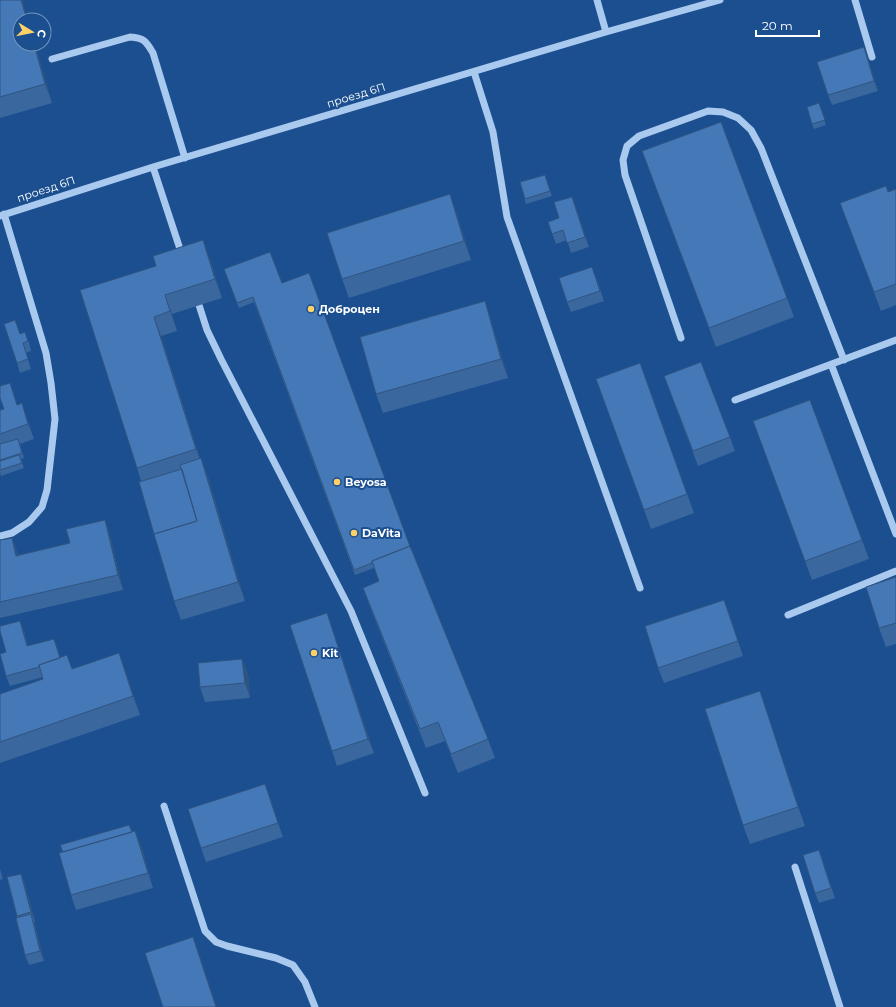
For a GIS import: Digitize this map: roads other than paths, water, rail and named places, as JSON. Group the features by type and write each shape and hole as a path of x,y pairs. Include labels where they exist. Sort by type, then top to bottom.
{"street":[{"path":"597,0 606,32"},
{"name":"проезд 6П","path":"2,215 154,167 606,32 720,0"},
{"path":"855,0 872,57"},
{"path":"52,59 130,37 141,38 148,44 153,53 185,158"},
{"path":"474,72 493,132 507,217 640,588"},
{"path":"681,338 625,175 623,160 627,146 639,136 708,111 723,112 738,118 747,126 751,130 761,148 844,360"},
{"path":"154,167 184,260"},
{"path":"0,536 12,533 29,522 42,507 47,490 55,419 52,383 46,353 2,215"},
{"path":"199,305 207,330 221,359 351,611 425,794"},
{"path":"735,400 896,340"},
{"path":"831,364 896,534"},
{"path":"788,615 896,571"},
{"path":"164,806 205,931 216,942 226,946 276,958 293,964 305,982 315,1007"},
{"path":"795,867 840,1007"}],"place":[{"name":"Доброцен","path":"311,309"},
{"name":"Beyosa","path":"337,482"},
{"name":"DaVita","path":"354,533"},
{"name":"Kit","path":"314,653"}]}
